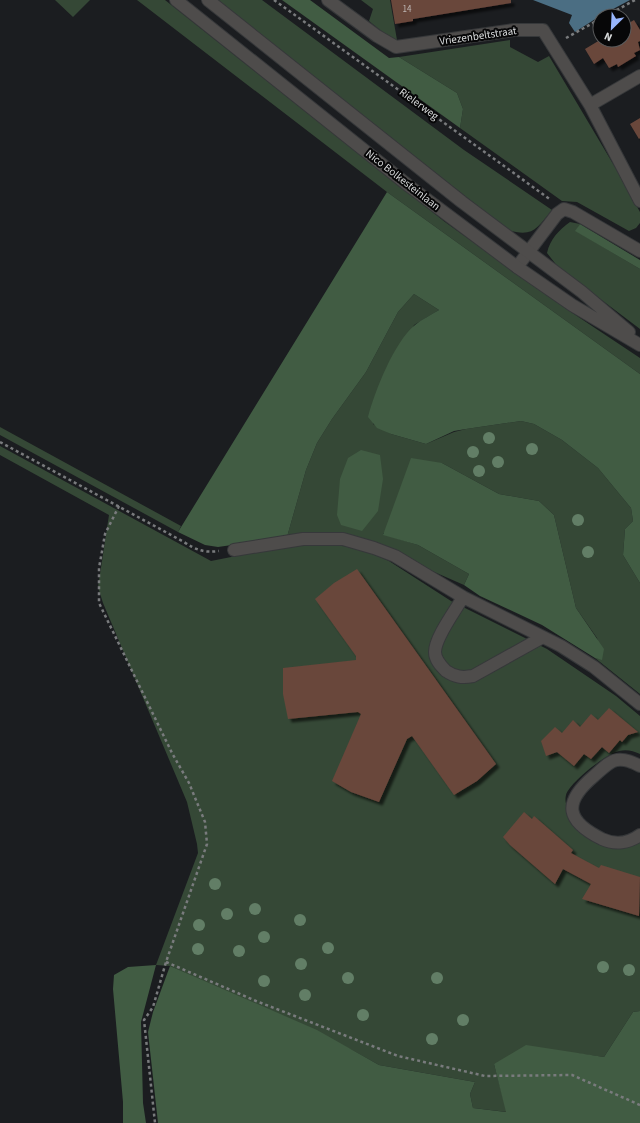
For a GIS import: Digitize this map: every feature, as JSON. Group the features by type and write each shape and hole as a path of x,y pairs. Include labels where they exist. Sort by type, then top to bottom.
{"street":[{"name":"Nico Bolkesteinlaan","path":"176,0 403,182 517,267 572,306 640,344"},
{"name":"Nico Bolkesteinlaan","path":"208,0 462,202 582,292 640,344"},
{"name":"Vriezenbeltstraat","path":"328,0 377,36 396,47 514,30 543,30 636,180 640,201"},
{"path":"590,105 640,76"},
{"path":"517,267 557,214 564,209 573,212 640,251"},
{"path":"234,550 303,539 343,539 395,556 463,596 543,637 594,667 640,704"},
{"path":"463,596 438,640 435,651 436,658 441,667 449,673 460,678 473,676 543,637"},
{"path":"640,766 628,760 615,760 582,786 573,800 572,810 577,823 607,842 622,843 634,839 640,835"}],"path":[{"name":"Rielerweg","path":"274,0 564,209"},
{"path":"620,8 635,0"},
{"path":"553,45 592,23"},
{"path":"0,442 195,549 207,552 234,550"},
{"path":"119,506 105,534 99,568 99,603 189,783 205,822 207,844 166,962 153,1008 144,1020 155,1123"},
{"path":"166,962 256,1001 398,1056 485,1076 572,1075 640,1105"}],"green space":[{"path":"55,0 90,0 73,17"},
{"path":"137,0 165,0 445,222 568,310 640,358 640,374 387,192"},
{"path":"217,0 262,0 464,150 552,210 534,230 523,233 508,230"},
{"path":"282,0 310,0 389,58 399,57 457,93 463,109 460,128"},
{"path":"361,0 390,0 397,40 391,39 369,21 373,9"},
{"path":"510,40 510,47 538,62 549,56 640,212 640,223 636,228 629,231 577,202 562,201 460,128 463,109 457,93 399,57"},
{"path":"387,192 640,374 640,583 623,555 625,529 633,521 631,508 598,468 562,440 534,424 521,421 454,431 426,444 391,434 377,428 368,417 380,381 400,343 415,325 439,310 414,294 398,312 366,372 332,419 317,443 306,470 287,537 218,547 205,545 178,532"},
{"path":"570,222 580,224 576,231 640,269 640,329 558,267 547,253 550,243 562,228"},
{"path":"580,224 640,260 640,269 575,231"},
{"path":"414,294 439,310 414,325 373,424 391,434 426,444 454,432 466,429 521,421 534,424 562,440 598,468 631,508 633,521 625,529 623,555 640,583 640,694 595,658 602,659 597,638 576,608 554,515 539,501 499,494 442,463 383,534 418,545 469,574 464,585 432,571 385,546 345,534 287,537 306,470 317,443 332,419 366,372 398,312"},
{"path":"0,427 181,526 178,532 0,435"},
{"path":"0,446 211,561 300,543 356,547 389,561 451,601 547,649 616,696 640,716 640,754 622,750 613,753 581,776 566,795 567,806 582,833 612,844 626,847 640,842 640,1011 633,1012 604,1057 574,1053 494,1064 507,1112 473,1108 470,1094 475,1082 379,1065 352,1050 170,966 156,965 198,853 187,802 103,603 98,587 109,515 0,455"},
{"path":"361,450 380,455 383,479 378,511 362,531 341,525 337,515 340,479 348,458"},
{"path":"411,458 442,463 499,494 539,501 554,515 576,608 604,649 602,660 595,658 542,625 480,596 464,585 469,574 418,545 383,535"},
{"path":"156,965 141,1022 143,1103 146,1123 123,1123 123,1102 113,989 114,975 128,967"},
{"path":"170,966 317,1030 379,1065 475,1082 470,1094 473,1108 506,1112 494,1064 526,1045 604,1057 633,1012 640,1011 640,1123 158,1123 148,1032 153,1012"}],"water":[{"path":"533,0 630,0 615,8 592,8 592,21 575,32 569,23 572,15"}],"building":[{"path":"391,0 511,0 511,3 413,19 413,21 395,24"},
{"path":"634,20 640,30 640,41 638,42 640,50 634,53 636,56 618,67 617,64 609,68 603,58 594,64 585,49 592,45 592,48 632,48 632,21"},
{"path":"640,118 640,138 639,139 630,124"},
{"path":"357,569 496,764 477,781 454,795 412,736 407,739 379,802 351,792 332,781 361,714 358,712 288,719 283,694 283,668 356,660 356,656 315,599 334,583"},
{"path":"609,708 638,732 628,735 622,742 620,740 609,753 602,747 591,759 584,754 574,766 557,752 546,756 541,741 555,727 562,733 573,720 580,727 591,714 598,720"},
{"path":"524,812 532,819 534,816 573,850 571,853 599,868 601,865 640,877 639,916 582,899 591,884 563,869 555,884 510,845 503,837"}]}
